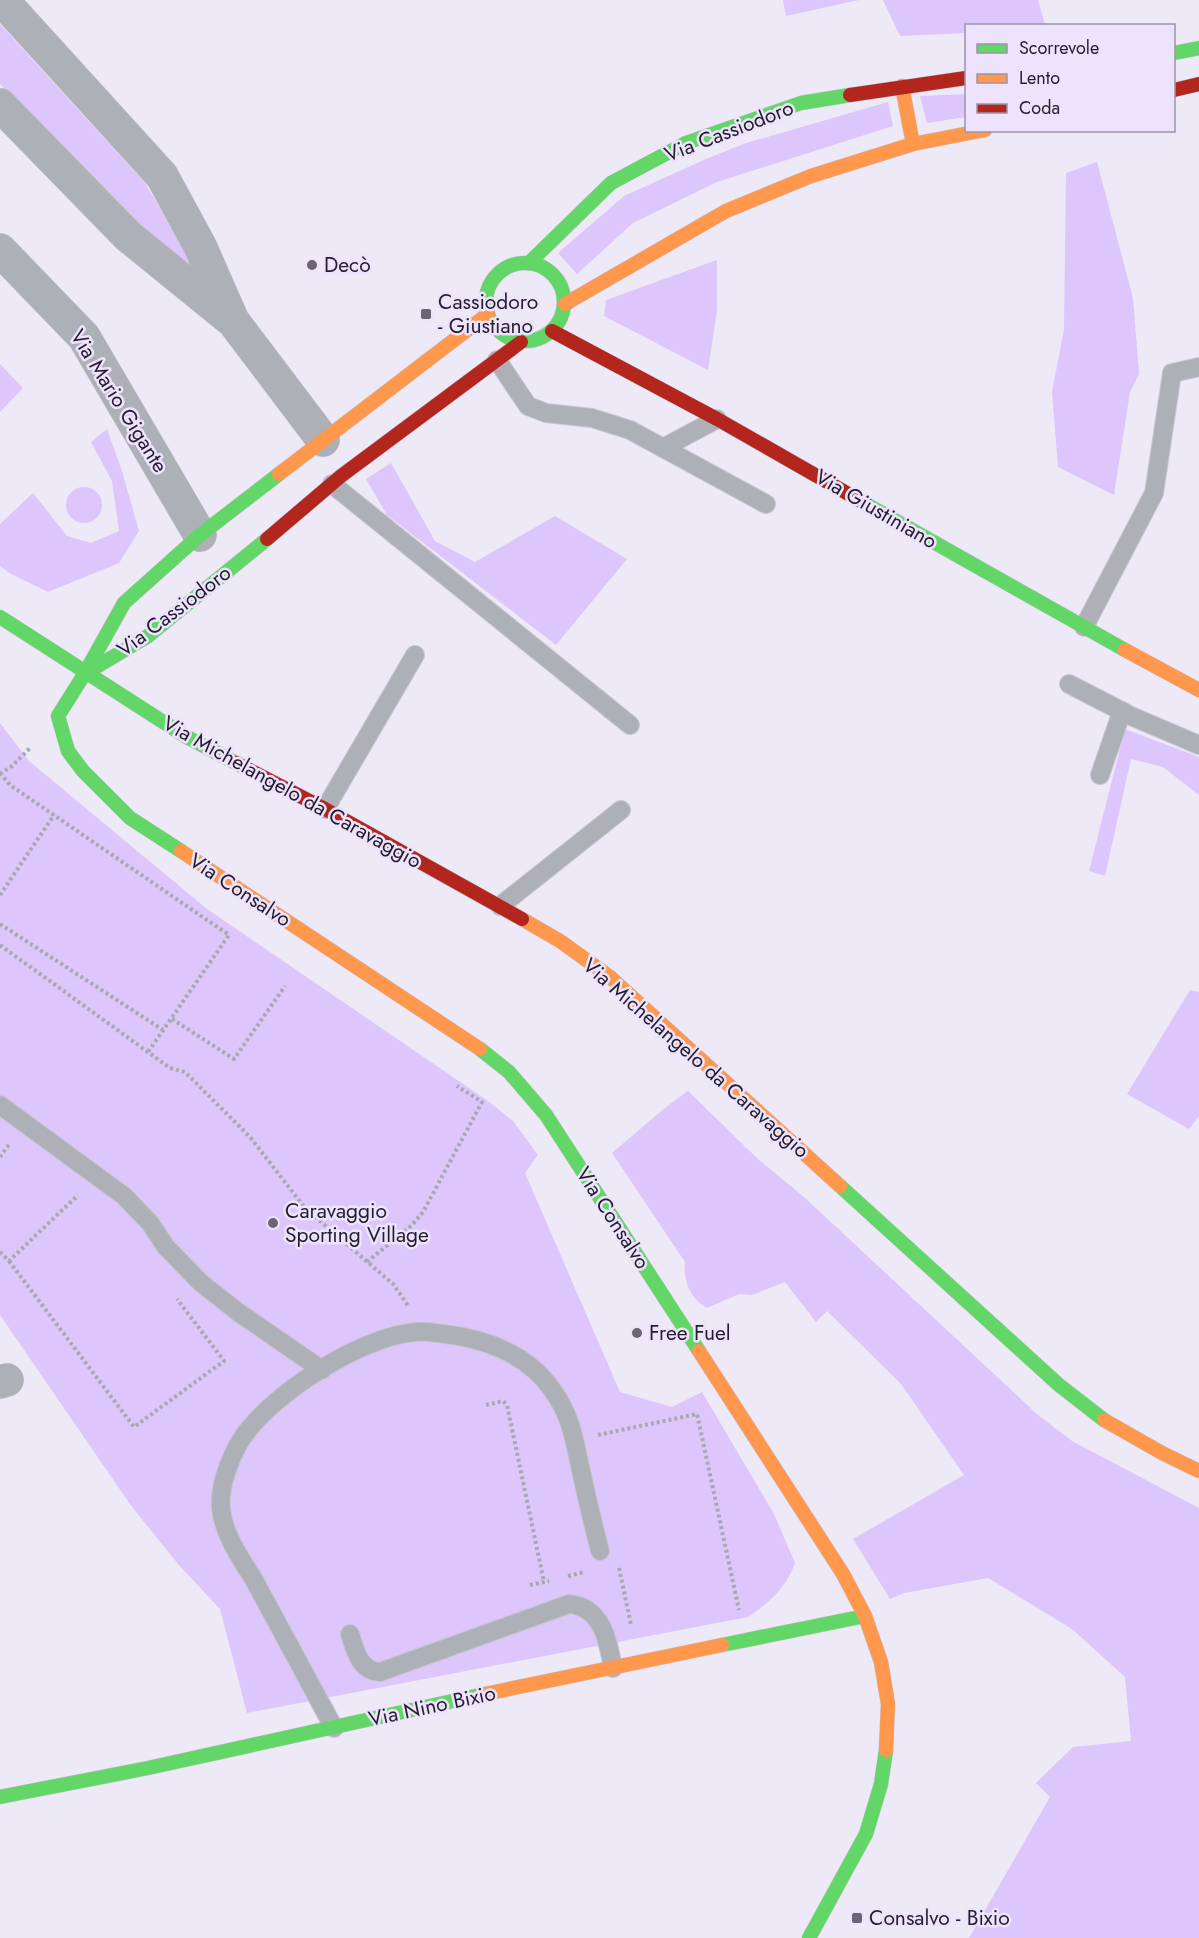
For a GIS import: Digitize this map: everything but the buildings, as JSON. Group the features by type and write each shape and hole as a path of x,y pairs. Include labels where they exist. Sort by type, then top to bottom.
{"main road":[{"path":"1175,53 1199,48"},
{"name":"Via Cassiodoro","path":"529,263 611,183 686,143 801,103 965,78"},
{"path":"1175,90 1199,84"},
{"path":"902,86 913,144"},
{"path":"565,304 726,211 811,176 913,144 975,132"},
{"path":"529,263 546,269 556,279 563,291 565,304 560,320 552,331 535,340 521,342 508,338 497,330 488,314 486,300 489,287 496,276 515,264 529,263"},
{"name":"Via Cassiodoro","path":"84,673 124,603 200,535 488,314"},
{"name":"Via Giustiniano","path":"552,331 717,419 1199,690"},
{"name":"Via Cassiodoro","path":"84,673 148,636 332,484 521,342"},
{"name":"Via Michelangelo da Caravaggio","path":"0,617 185,736 326,809 560,941 610,977 1059,1385 1108,1422 1199,1471"},
{"name":"Via Consalvo","path":"84,673 58,716 68,751 82,771 130,818 468,1040 509,1072 546,1115 843,1574 865,1616 881,1662 888,1704 886,1748 881,1784 866,1834 809,1938"},
{"name":"Via Nino Bixio","path":"0,1797 148,1768 865,1616"}],"street":[{"path":"2,0 162,176 200,246 232,321"},
{"path":"0,105 128,236 232,321 323,440"},
{"name":"Via Mario Gigante","path":"0,250 84,337 200,535"}],"lane":[{"path":"497,360 528,406 546,413 592,418 630,430 766,504"},
{"path":"1084,627 1154,493 1172,373 1199,367"},
{"path":"663,448 717,419"},
{"path":"332,484 630,725"},
{"path":"326,809 416,654"},
{"path":"1069,684 1122,711 1199,745"},
{"path":"1100,775 1122,711"},
{"path":"500,906 621,810"},
{"path":"0,1105 124,1196 150,1223 166,1247 201,1282 238,1312 322,1370"},
{"path":"334,1728 253,1578 240,1559 227,1529 221,1507 226,1475 240,1442 279,1400 322,1370 342,1357 367,1346 401,1335 425,1332 470,1338 491,1344 517,1357 539,1374 555,1393 566,1412 600,1551"},
{"path":"350,1634 361,1663 367,1669 380,1672 569,1604 579,1605 588,1610 603,1628 613,1668"}],"path":[{"path":"31,747 12,766 0,773 10,785 229,935 148,1052"},
{"path":"0,895 54,815"},
{"path":"0,882 6,886"},
{"path":"0,924 163,1030"},
{"path":"0,945 170,1068 185,1072 250,1137 305,1208 393,1284 425,1332"},
{"path":"172,1018 234,1059 285,986"},
{"path":"367,1262 412,1225 423,1212 482,1102 457,1086"},
{"path":"9,1261 98,1175"},
{"path":"0,1252 134,1427 224,1361 174,1296"},
{"path":"486,1405 503,1401 507,1405 544,1582"},
{"path":"574,1440 697,1414 740,1614"},
{"path":"611,1566 618,1565 632,1626"},
{"path":"566,1577 585,1572"},
{"path":"530,1585 555,1579"}],"shaded area":[{"path":"783,0 859,0 786,16"},
{"path":"883,0 1038,0 1045,24 965,24 965,33 900,36"},
{"path":"0,24 145,183 196,269 121,212 0,84"},
{"path":"965,94 965,117 927,123 920,96"},
{"path":"888,102 893,126 717,182 633,223 577,274 558,253 624,196 746,143"},
{"path":"1097,162 1133,298 1139,374 1130,392 1114,495 1058,467 1052,392 1064,329 1066,173"},
{"path":"717,260 717,311 708,370 604,316 606,300"},
{"path":"0,364 23,388 0,412"},
{"path":"107,429 139,531 119,563 48,592 11,574 0,566 0,524 33,493 67,536 91,543 119,531 112,481 91,442"},
{"path":"391,463 435,541 475,562 555,516 627,559 556,645 387,515 366,479"},
{"path":"84,487 97,492 102,505 97,518 84,523 71,518 66,505 71,492"},
{"name":"Caravaggio Sporting Village","path":"0,723 29,761 207,909 488,1101 513,1121 538,1155 525,1173 620,1392 672,1407 702,1392 774,1514 795,1563 787,1580 770,1600 748,1617 247,1713 220,1609 178,1564 132,1507 0,1315"},
{"path":"1125,729 1199,757 1199,795 1163,767 1131,759 1105,876 1089,871"},
{"path":"1190,990 1199,992 1199,1116 1189,1129 1127,1094"},
{"path":"688,1091 759,1160 804,1197 1038,1415 1072,1441 1199,1508 1199,1938 969,1938 1050,1797 1036,1783 1073,1747 1131,1741 1125,1677 1072,1629 988,1578 904,1593 890,1599 853,1539 964,1475 901,1384 827,1311 816,1322 785,1282 752,1295 739,1294 707,1308 692,1294 685,1276 685,1262 612,1153"}],"traffic: fast":[{"path":"1175,53 1199,48"},
{"path":"529,263 611,183 686,143 801,103 850,95"},
{"path":"525,263 540,266 553,274 561,287 564,302 561,317 553,330 540,338 525,341 510,338 497,330 489,317 486,302 489,287 497,274 510,266 525,263"},
{"path":"181,851 130,818 83,771 68,751 58,716 124,603 200,535 279,474"},
{"path":"866,504 1125,650"},
{"path":"86,673 148,636 267,539"},
{"path":"0,617 185,736 236,763"},
{"path":"480,1049 509,1072 546,1115 699,1351"},
{"path":"840,1186 1059,1385 1104,1420"},
{"path":"722,1645 865,1616"},
{"path":"0,1797 148,1768 480,1695"},
{"path":"809,1938 866,1834 881,1784 886,1750"}],"traffic: slow":[{"path":"902,86 913,144"},
{"path":"565,304 726,211 811,176 913,144 975,132"},
{"path":"279,474 488,314"},
{"path":"1125,650 1199,690"},
{"path":"181,851 480,1049"},
{"path":"522,919 560,941 610,977 840,1186"},
{"path":"699,1351 843,1574 865,1616 881,1662 888,1704 886,1750"},
{"path":"1104,1420 1199,1471"},
{"path":"480,1695 722,1645"}],"traffic: jam":[{"path":"850,95 965,78"},
{"path":"1175,90 1199,84"},
{"path":"552,331 717,419 866,504"},
{"path":"267,539 341,476 521,342"},
{"path":"236,763 325,809 522,919"}],"place":[{"name":"Decò","path":"312,265"},
{"name":"Cassiodoro - Giustiano","path":"426,314"},
{"name":"Caravaggio Sporting Village","path":"273,1223"},
{"name":"Free Fuel","path":"637,1333"},
{"name":"Consalvo - Bixio","path":"857,1918"}]}
